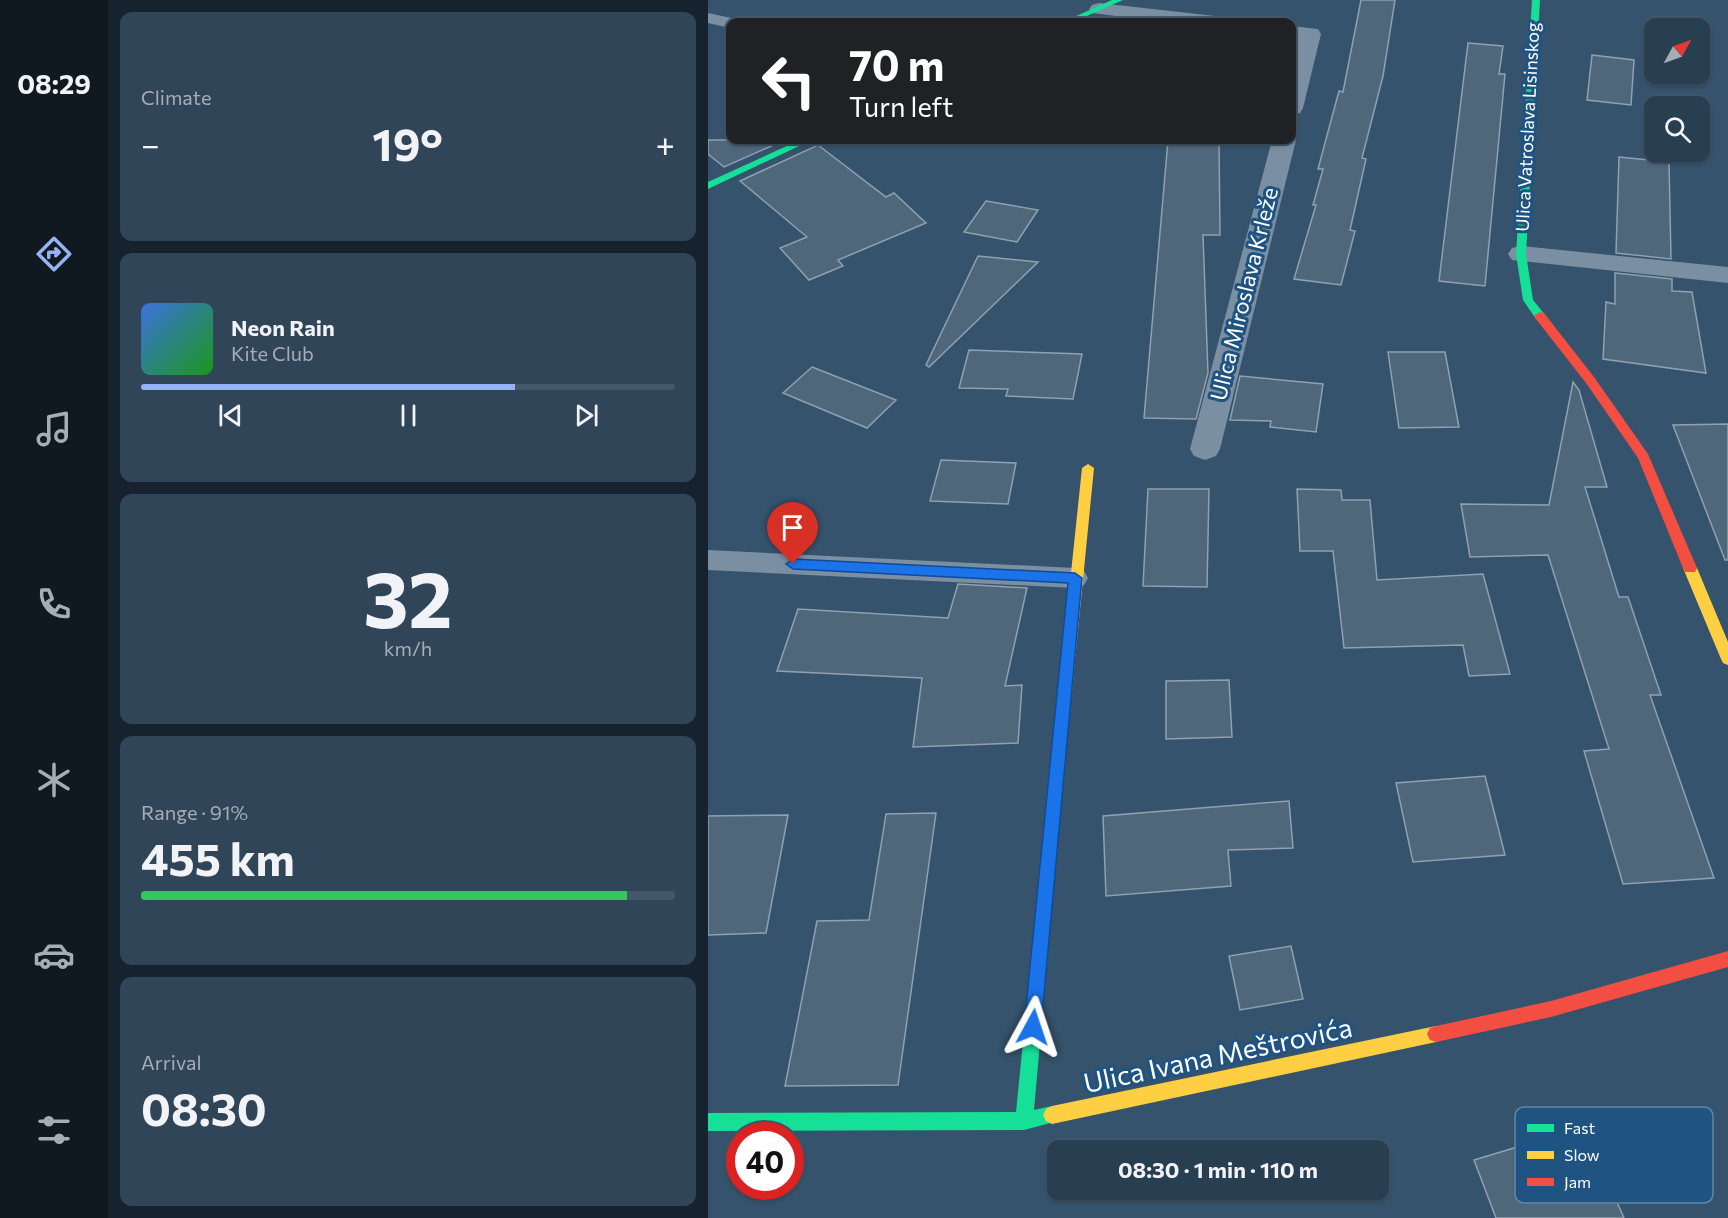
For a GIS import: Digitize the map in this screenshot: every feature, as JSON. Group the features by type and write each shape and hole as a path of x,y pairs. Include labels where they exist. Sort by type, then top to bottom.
{"street":[{"path":"1077,18 1119,0"},
{"name":"Ulica Vatroslava Lisinskog","path":"1536,0 1521,254 1528,300 1590,380 1644,457 1728,659"},
{"path":"1099,9 1179,18"},
{"path":"1296,32 1311,34 1296,92"},
{"path":"708,186 798,144"},
{"name":"Ulica Miroslava Krleže","path":"1205,449 1283,144"},
{"name":"Ulica Vatroslava Lisinskog","path":"1521,254 1728,275"},
{"path":"1024,1121 1075,578 1088,468"},
{"name":"Ulica Ivana Meštrovića","path":"708,1122 1024,1121 1551,1009 1728,959"}],"lane":[{"path":"708,18 726,22"},
{"path":"708,560 1075,578"}],"building":[{"path":"1361,0 1395,0 1383,76 1362,158 1366,159 1350,230 1355,231 1341,285 1294,279 1316,205 1313,205 1323,169 1318,169 1339,91 1343,92"},
{"path":"1468,43 1503,46 1499,74 1505,74 1485,286 1439,281"},
{"path":"1592,55 1634,60 1631,105 1587,100"},
{"path":"708,140 726,140 726,144 776,144 724,167 708,154"},
{"path":"1168,144 1219,144 1220,235 1203,235 1208,373 1196,419 1144,418"},
{"path":"818,145 886,197 894,193 926,223 838,260 843,266 809,280 780,248 807,237 740,181"},
{"path":"1619,157 1644,160 1644,162 1669,162 1671,259 1616,253"},
{"path":"986,201 1038,210 1017,242 964,232"},
{"path":"978,256 1038,262 929,367 926,365"},
{"path":"1615,273 1672,279 1672,291 1692,292 1706,373 1603,359 1606,302 1615,304"},
{"path":"969,350 1082,354 1073,399 1006,396 1008,389 959,388"},
{"path":"1388,352 1445,352 1459,427 1399,428"},
{"path":"812,367 896,400 867,428 783,393"},
{"path":"1240,376 1323,384 1316,432 1270,427 1271,421 1230,420"},
{"path":"1573,382 1579,390 1607,487 1585,487 1619,597 1628,597 1661,695 1650,695 1714,878 1623,884 1584,751 1609,749 1548,555 1470,557 1461,504 1549,505"},
{"path":"1728,424 1728,560 1725,560 1673,425"},
{"path":"941,460 1016,463 1008,504 930,501"},
{"path":"1148,489 1209,489 1207,587 1143,586"},
{"path":"1297,489 1341,490 1342,500 1370,500 1377,580 1483,574 1510,674 1469,676 1463,645 1344,648 1333,551 1300,551"},
{"path":"958,584 1027,588 1005,686 1022,685 1018,743 913,747 922,678 777,671 798,609 948,618"},
{"path":"1229,680 1232,737 1166,739 1166,681"},
{"path":"1485,776 1505,855 1413,862 1396,783"},
{"path":"1289,801 1293,848 1228,850 1231,886 1106,896 1103,816"},
{"path":"936,813 898,1085 785,1086 817,921 869,920 886,814"},
{"path":"788,815 766,933 708,935 708,816"},
{"path":"1291,946 1303,999 1240,1010 1229,956"},
{"path":"1515,1148 1515,1203 1617,1203 1624,1218 1496,1218 1474,1160"}],"traffic: fast":[{"path":"1076,18 1119,0"},
{"path":"1536,0 1521,254 1528,300 1540,316"},
{"path":"708,186 798,144"},
{"path":"1024,1121 1056,782"},
{"path":"708,1122 1024,1121 1052,1115"}],"traffic: slow":[{"path":"1056,782 1088,468"},
{"path":"1690,568 1728,659"},
{"path":"1052,1115 1436,1034"}],"traffic: jam":[{"path":"1540,316 1590,380 1644,457 1690,568"},
{"path":"1436,1034 1551,1009 1728,959"}],"route":[{"path":"793,564 1075,578 1033,1027"}]}
